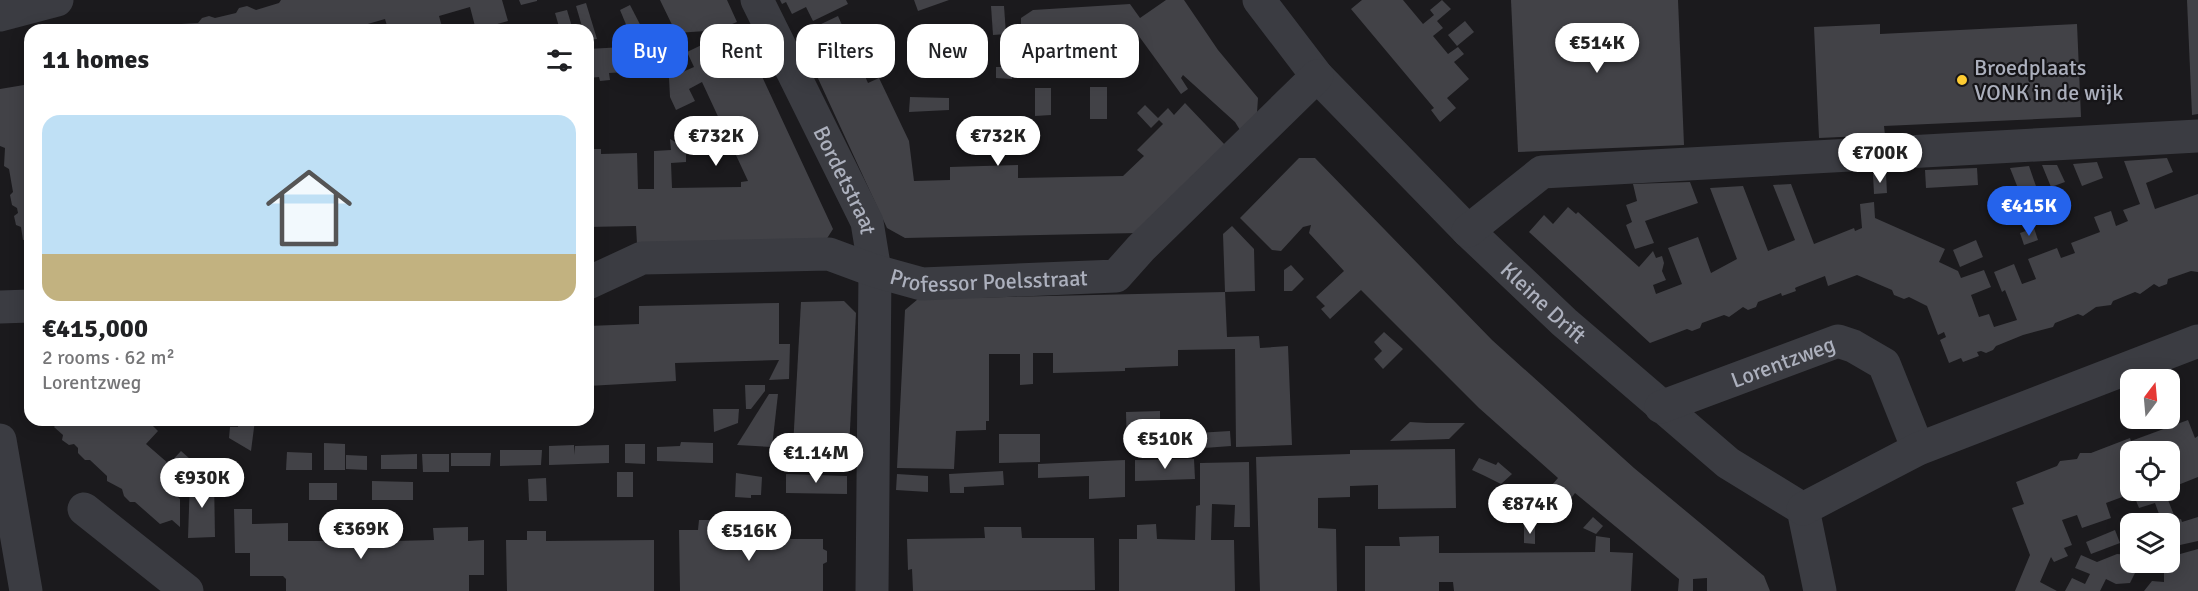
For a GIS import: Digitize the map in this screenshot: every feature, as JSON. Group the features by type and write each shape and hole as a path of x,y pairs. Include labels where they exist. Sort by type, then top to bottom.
{"street":[{"path":"0,15 57,0"},
{"name":"Bordetstraat","path":"757,0 867,222 875,271 872,591"},
{"name":"Kleine Drift","path":"1259,0 1317,76 1468,231 1564,322 1728,463 1803,509"},
{"name":"Professor Poelsstraat","path":"594,280 642,258 829,254 875,271 922,284 1116,276 1141,248 1317,76"},
{"path":"1468,231 1542,172 2198,136"},
{"path":"0,308 24,306"},
{"name":"Lorentzweg","path":"1661,407 1838,341 1853,346 1884,364 1918,449"},
{"path":"1820,591 1803,509 1918,449 2198,341"},
{"path":"0,440 26,591"},
{"path":"84,509 187,591"}],"building":[{"path":"281,0 502,0 508,21 497,24 474,24 470,7 439,16 441,24 386,24 385,19 368,24 181,24 198,23 202,18 209,16 215,18 236,13 239,8 247,6 256,10 279,3"},
{"path":"519,0 537,0 537,1 521,5"},
{"path":"660,0 727,0 737,22 700,24 700,31 688,32 688,24 672,24"},
{"path":"780,0 846,0 848,4 813,21 806,7 792,14 786,2 782,4"},
{"path":"914,0 949,0 918,11"},
{"path":"1166,0 1184,0 1218,50 1258,98 1257,113 1240,130 1235,122 1183,75 1181,78 1188,89 1181,94 1139,36 1139,24 1021,24 1021,18 1033,10 1130,4 1140,18"},
{"path":"1362,0 1403,0 1423,24 1434,15 1430,10 1442,0 1451,9 1437,21 1443,28 1433,36 1448,54 1458,47 1464,54 1454,62 1469,79 1447,98 1456,108 1440,122 1431,110 1434,108 1351,9"},
{"path":"1511,0 1678,0 1684,145 1518,152"},
{"path":"2187,0 2198,0 2198,114 2192,115"},
{"path":"586,3 592,24 581,24 576,6"},
{"path":"630,5 640,24 626,24 620,10"},
{"path":"991,6 1004,6 1005,24 1000,24 1000,34 993,35"},
{"path":"567,10 571,24 558,24 555,13"},
{"path":"838,16 842,24 821,24"},
{"path":"1465,21 1474,32 1457,46 1448,35"},
{"path":"1880,24 1880,34 2077,24 2081,117 1884,126 1885,135 1819,138 1814,27"},
{"path":"700,46 700,78 763,78 833,229 826,240 637,244 636,226 594,227 594,149 601,149 601,154 637,153 638,189 654,189 654,151 671,150 670,139 686,148 686,162 671,163 672,188 741,187 741,182 748,181 702,82 689,89 695,101 676,110 670,97 669,78 688,78 688,70 694,67 688,52"},
{"path":"612,48 610,80 600,81 599,77 594,77 594,49"},
{"path":"996,67 1000,67 1000,78 1012,78 1012,79 996,78"},
{"path":"818,78 866,78 868,83 879,78 909,141 914,181 950,180 950,167 1018,165 1018,178 1123,176 1144,156 1137,150 1163,124 1159,120 1151,128 1137,113 1145,105 1158,118 1168,108 1174,115 1185,103 1226,146 1138,233 905,238 887,228"},
{"path":"24,85 24,240 21,227 16,225 14,216 18,213 17,208 12,205 10,195 13,192 9,169 4,166 5,148 0,146 0,89"},
{"path":"1090,87 1107,87 1107,119 1090,119"},
{"path":"1035,88 1051,88 1051,115 1035,116"},
{"path":"910,97 949,98 949,110 909,112"},
{"path":"717,133 723,149 711,155 692,144"},
{"path":"1299,158 1315,158 1492,340 1634,468 1764,576 1770,591 1707,591 1707,578 1693,579 1693,591 1678,591 1679,579 1575,493 1560,513 1538,501 1558,478 1479,408 1361,290 1330,319 1321,309 1325,306 1316,297 1344,271 1309,233 1311,225 1303,227 1281,251 1272,250 1240,218"},
{"path":"2167,158 2173,172 2146,183 2155,209 2198,194 2198,272 2191,271 2168,279 2167,284 2159,287 2154,284 2140,294 2135,292 2113,301 2111,305 2096,307 2083,316 2078,314 2055,323 2053,327 2023,335 1996,346 1986,353 1977,352 1979,356 1963,362 1961,358 1949,363 1940,340 1946,337 1944,332 1938,335 1927,306 1909,297 1904,299 1894,295 1892,290 1857,275 1828,286 1825,276 1795,288 1796,291 1782,296 1781,293 1758,302 1756,307 1748,310 1743,307 1729,317 1724,315 1702,323 1700,328 1692,331 1687,329 1650,343 1529,232 1544,215 1553,224 1568,207 1576,214 1578,212 1639,267 1653,251 1656,258 1662,256 1664,263 1662,271 1666,280 1653,285 1656,294 1682,284 1668,248 1698,237 1711,273 1737,259 1710,188 1743,186 1768,251 1795,240 1773,185 1791,184 1814,244 1854,228 1855,231 1862,228 1860,204 1874,202 1875,218 1945,249 1939,262 1958,271 1961,278 1984,270 1991,287 1971,295 1979,317 1989,314 1994,327 2017,320 2005,290 2002,292 1994,272 2014,264 2022,284 2036,279 2028,259 2057,248 2061,258 2075,253 2071,243 2100,232 2094,217 2111,211 2116,226 2128,221 2123,210 2140,204 2124,161"},
{"path":"2097,162 2103,178 2082,186 2073,164"},
{"path":"2042,165 2057,165 2065,182 2051,187"},
{"path":"2029,166 2037,189 2021,196 2010,168"},
{"path":"1977,168 1978,185 1926,188 1925,170"},
{"path":"1873,174 1886,174 1887,193 1874,194"},
{"path":"1690,182 1698,203 1645,221 1654,243 1635,249 1626,225 1632,222 1626,205 1637,201 1633,184"},
{"path":"1232,226 1254,249 1255,291 1225,292 1223,234"},
{"path":"2034,228 2038,240 2024,245 2020,233"},
{"path":"1976,240 1983,257 1960,267 1953,250"},
{"path":"1291,265 1304,279 1292,291 1284,291 1284,270"},
{"path":"1225,292 1227,337 1259,336 1260,348 1288,346 1292,445 1236,447 1235,349 1178,350 1178,366 1125,368 1125,371 1053,373 1053,353 1033,353 1033,384 1020,385 1020,354 989,354 989,421 986,421 986,430 956,431 954,469 897,468 905,310 918,299"},
{"path":"844,301 856,313 848,468 792,465 801,302"},
{"path":"779,303 779,344 790,344 789,379 769,380 779,360 675,363 676,381 594,386 594,326 639,324 639,306"},
{"path":"1384,332 1403,349 1383,369 1374,359 1382,351 1374,342"},
{"path":"745,385 765,385 765,391 751,409 746,409"},
{"path":"769,394 778,394 772,447 737,445"},
{"path":"713,409 739,409 738,423 714,432"},
{"path":"1160,411 1160,451 1127,451 1126,412"},
{"path":"2188,420 2195,438 2198,436 2198,477 2180,484 2180,441 2131,441 2164,429 2180,429 2180,423"},
{"path":"1410,422 1465,423 1449,439 1390,441"},
{"path":"153,426 158,431 146,444 169,464 181,451 190,459 166,486 180,499 180,527 172,520 160,524 135,502 130,502 124,496 122,489 107,481 107,476 90,460 85,460 78,453 78,448 74,444 69,445 62,440 63,435 54,427"},
{"path":"254,426 251,451 229,438 230,427"},
{"path":"1230,431 1231,446 1164,451 1164,435"},
{"path":"999,434 1040,434 1040,462 999,463"},
{"path":"681,442 713,443 713,463 657,461 657,447 680,446"},
{"path":"2120,442 2120,498 2106,503 2111,518 2082,528 2077,515 2062,520 2072,545 2064,548 2068,556 2054,562 2051,557 2040,582 2057,591 2015,591 2030,555 2012,508 2024,504 2016,482 2057,466 2060,461 2077,459 2080,453 2091,453"},
{"path":"324,443 345,444 345,470 324,470"},
{"path":"625,444 645,444 645,464 625,463"},
{"path":"574,445 574,455 575,446 609,445 609,463 549,465 549,446"},
{"path":"1455,449 1456,508 1378,509 1378,485 1350,486 1350,497 1318,498 1318,528 1336,529 1337,591 1260,591 1256,457 1350,454 1350,450"},
{"path":"500,450 542,450 541,465 500,466"},
{"path":"287,452 312,453 312,470 286,470"},
{"path":"451,453 491,453 490,466 451,466"},
{"path":"417,454 417,469 381,469 381,455"},
{"path":"422,454 449,454 449,472 423,472"},
{"path":"346,455 367,456 367,470 346,469"},
{"path":"1479,458 1496,465 1498,462 1512,474 1501,484 1472,470"},
{"path":"1194,459 1195,479 1135,481 1135,460"},
{"path":"1125,460 1125,497 1089,499 1089,476 1038,478 1038,464"},
{"path":"1249,462 1250,527 1234,527 1235,505 1212,504 1211,540 1234,540 1235,591 1119,591 1119,539 1137,539 1137,525 1156,524 1157,539 1195,540 1196,506 1200,505 1200,463"},
{"path":"1003,471 1004,485 964,487 964,493 950,493 949,474"},
{"path":"617,472 633,472 633,497 617,497"},
{"path":"736,473 762,477 761,495 751,495 751,498 735,497"},
{"path":"786,474 847,476 847,494 786,493"},
{"path":"897,474 928,476 928,492 896,490"},
{"path":"214,478 215,537 188,538 190,479"},
{"path":"546,478 547,501 529,501 528,479"},
{"path":"372,481 413,482 413,500 372,500"},
{"path":"309,483 337,483 337,500 309,500"},
{"path":"2136,501 2168,501 2173,513 2159,513 2155,503 2139,508"},
{"path":"234,509 252,509 252,524 288,523 288,541 381,541 381,534 386,529 395,529 395,541 434,540 433,528 468,527 468,541 484,540 484,575 469,575 469,591 286,591 286,579 283,576 250,576 250,553 235,553"},
{"path":"1593,517 1603,526 1596,534 1583,528"},
{"path":"2198,517 2198,541 2180,545 2180,519 2182,522"},
{"path":"699,520 716,520 716,539 750,539 750,525 768,525 768,539 823,539 823,549 827,551 827,562 823,564 823,591 680,591 679,530 698,530"},
{"path":"1524,526 1535,526 1535,544 1524,543"},
{"path":"984,527 1021,527 1022,538 1094,538 1095,590 913,591 912,569 908,570 907,539 985,538"},
{"path":"2115,530 2120,543 2091,554 2086,542"},
{"path":"527,531 546,531 546,541 654,540 654,591 507,591 506,540 527,540"},
{"path":"1439,536 1439,553 1595,552 1596,536 1610,538 1610,552 1633,553 1631,591 1454,591 1453,582 1439,582 1439,591 1365,591 1365,546 1400,546 1399,537"},
{"path":"2198,549 2198,591 2144,591 2152,581 2164,582 2164,573 2180,573 2180,554"},
{"path":"2120,554 2120,573 2135,573 2130,583 2116,584 2106,579 2100,591 2065,591 2072,578 2085,584 2090,574 2075,568 2081,555 2097,562"}],"place":[{"name":"Broedplaats VONK in de wijk","path":"1962,80"}]}
